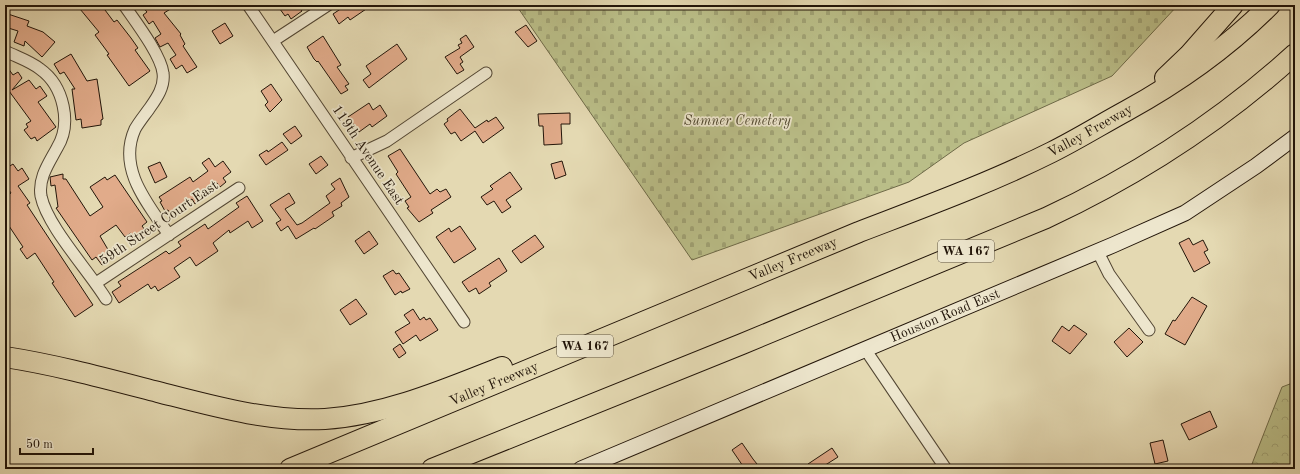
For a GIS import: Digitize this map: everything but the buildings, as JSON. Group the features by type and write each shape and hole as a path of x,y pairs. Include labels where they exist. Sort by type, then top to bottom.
{"highway":[{"path":"1126,111 1154,88 1189,55 1233,5"},
{"name":"Valley Freeway","path":"290,469 1011,171 1059,148 1150,99 1186,76 1232,40 1270,5"},
{"name":"WA 167","path":"432,469 1039,221 1090,197 1164,154 1264,82 1295,54"},
{"path":"5,358 47,365 232,410 297,419 326,418 367,413 408,401 630,319 704,297"},
{"path":"458,469 610,397"}],"street":[{"path":"124,5 156,54 164,75 161,90 134,131 130,150 130,165 136,184 169,235"},
{"name":"119th Avenue East","path":"248,5 464,322"},
{"path":"273,41 328,5"},
{"path":"5,51 41,69 59,93 65,117 64,132 42,179 41,196 44,207 54,223 106,299"},
{"path":"351,158 387,141 486,73"},
{"name":"Houston Road East","path":"580,469 1098,252 1186,213 1256,166 1295,137"},
{"name":"59th Street Court East","path":"96,283 239,188"},
{"path":"1098,252 1109,274 1149,330"},
{"path":"865,349 946,469"}],"green space":[{"name":"Sumner Cemetery","path":"516,5 1178,5 1112,76 964,143 909,182 692,260"},
{"path":"1295,382 1295,469 1250,469 1282,387"}]}
